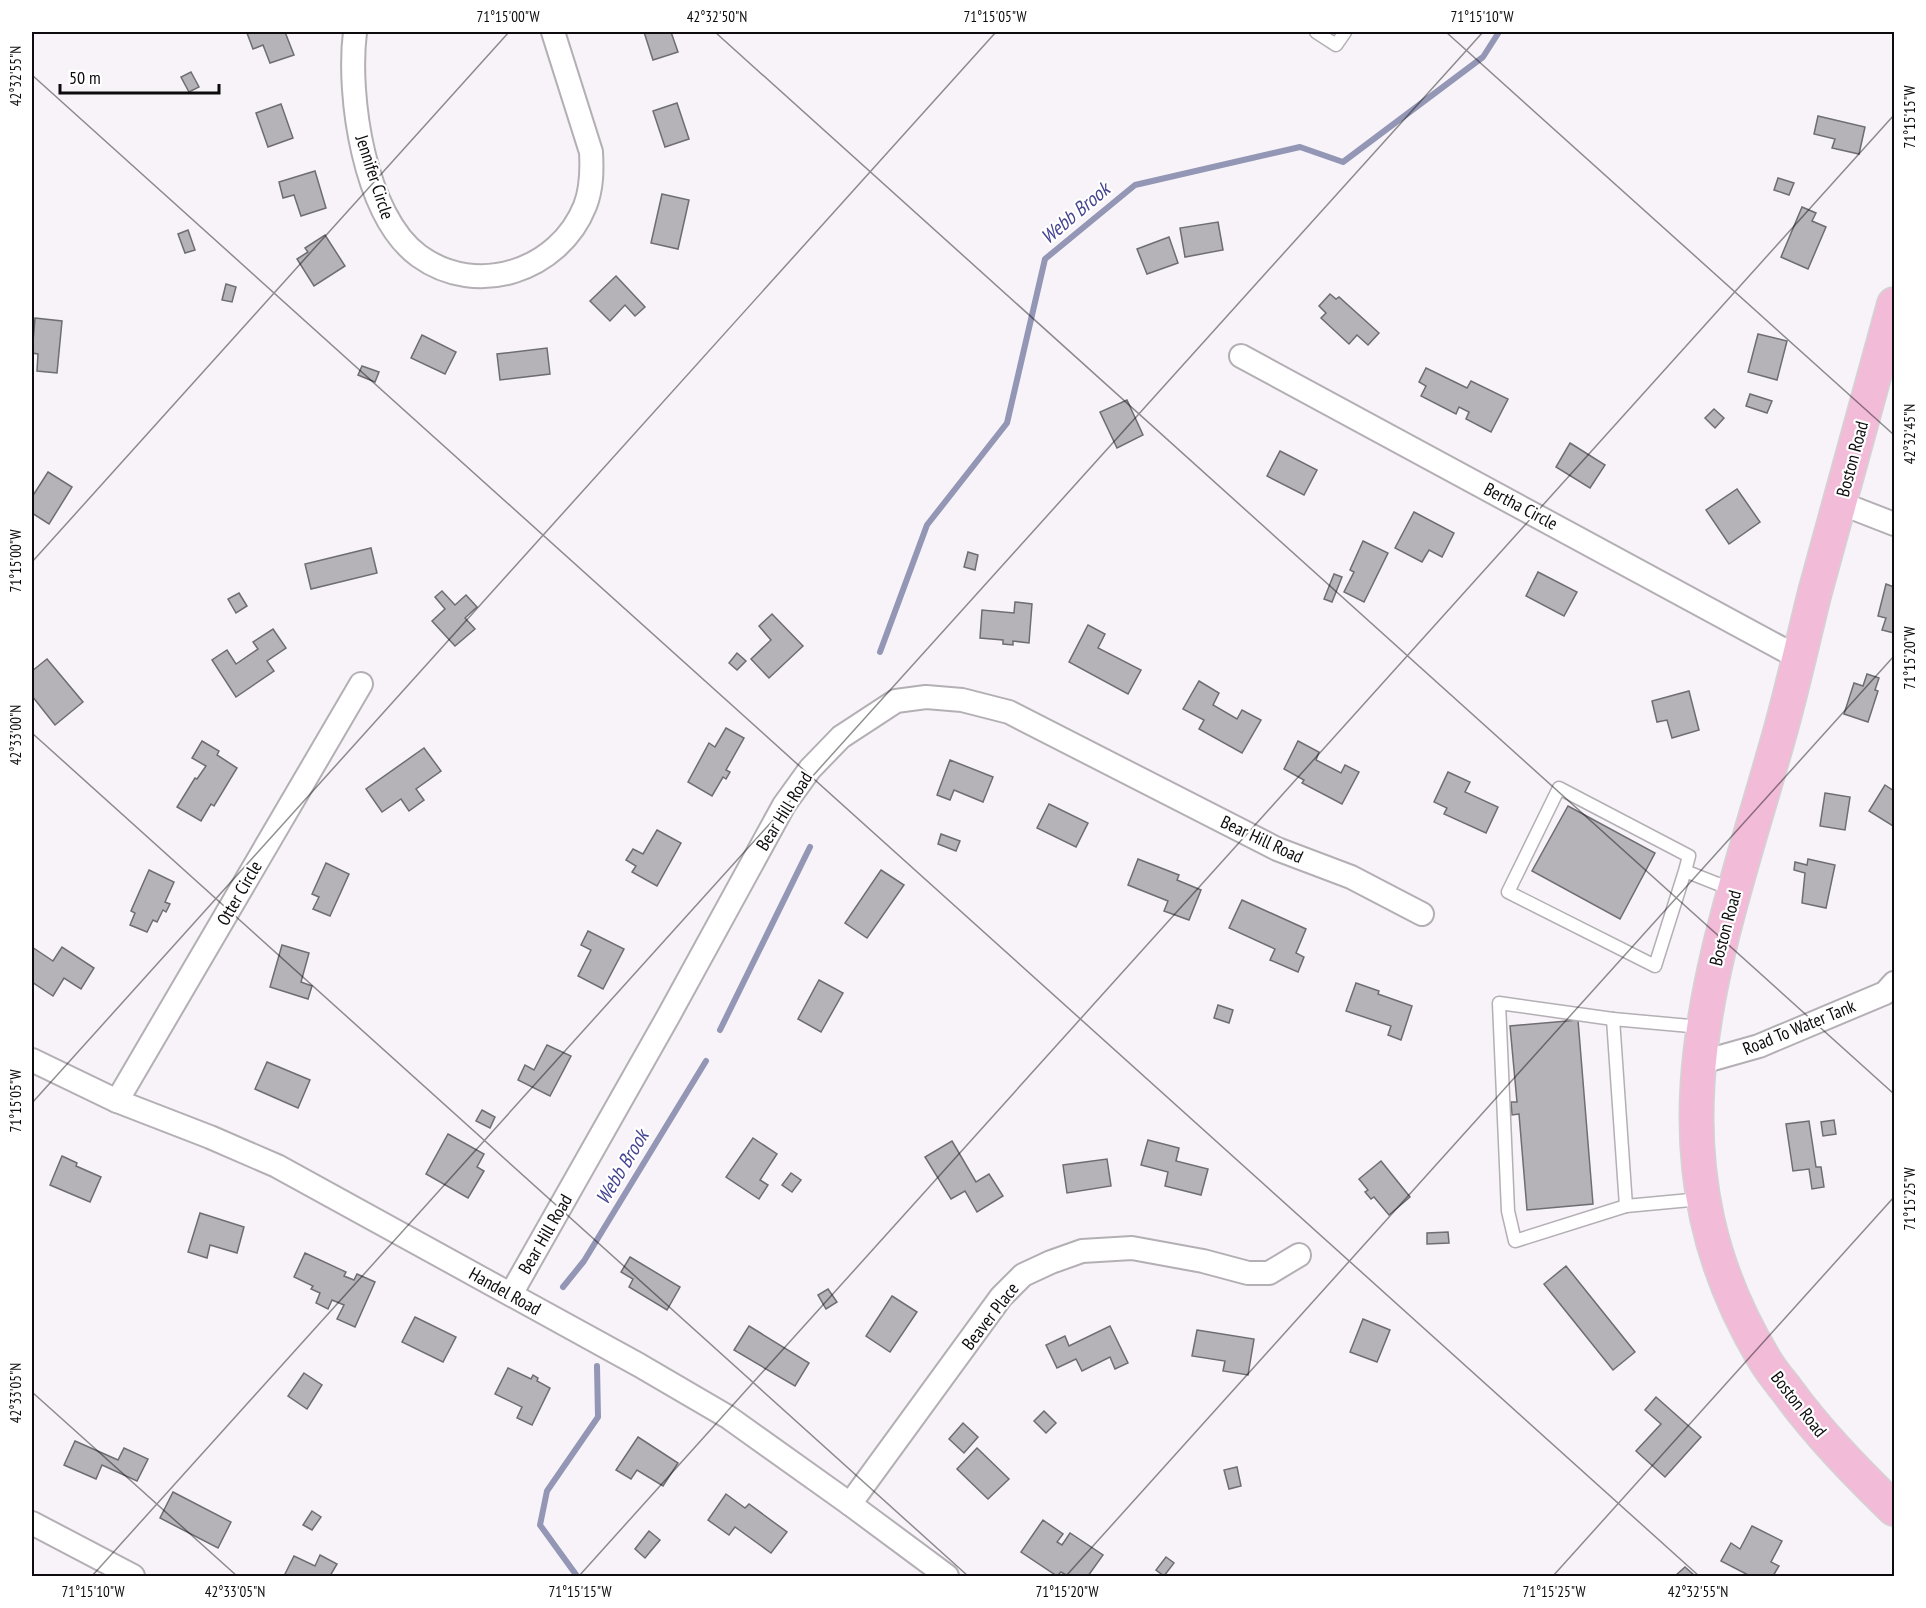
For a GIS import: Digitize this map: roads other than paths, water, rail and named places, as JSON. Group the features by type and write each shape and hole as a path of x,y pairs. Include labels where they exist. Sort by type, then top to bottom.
{"main road":[{"name":"Boston Road","path":"1894,304 1783,723 1718,950 1703,1028 1696,1095 1697,1159 1703,1199 1714,1250 1734,1301 1763,1358 1798,1405 1845,1462 1894,1509"}],"street":[{"name":"Jennifer Circle","path":"355,32 353,83 358,125 367,164 386,217 406,244 433,264 465,275 482,276 515,272 545,257 570,234 586,204 591,178 591,152 553,32"},
{"name":"Bertha Circle","path":"1241,356 1799,658"},
{"path":"1840,503 1894,524"},
{"name":"Otter Circle","path":"117,1101 361,684"},
{"name":"Bear Hill Road","path":"511,1294 669,1015 784,805 810,769 841,737 896,701 926,697 962,699 1010,711 1277,849 1351,877 1422,914"},
{"name":"Road To Water Tank","path":"1699,1063 1759,1046 1885,993 1894,983"},
{"name":"Handel Road","path":"32,1060 117,1101 277,1166 639,1365 728,1417 947,1576"},
{"name":"Beaver Place","path":"850,1504 1001,1297 1023,1275 1082,1251 1132,1248 1203,1261 1248,1273 1269,1273 1299,1255"},
{"path":"32,1523 133,1576"}],"lane":[{"path":"1316,32 1336,45 1345,32"},
{"path":"1559,788 1689,856 1685,872 1655,966 1508,892 1559,788"},
{"path":"1685,872 1734,890"},
{"path":"1703,1028 1613,1019 1499,1003 1508,1211 1515,1241 1626,1206 1703,1199"},
{"path":"1613,1019 1626,1206"}],"waterway":[{"name":"Webb Brook","path":"880,652 927,525 1007,423 1045,259 1135,185 1300,147 1343,162 1483,57 1499,32"},
{"name":"Webb Brook","path":"720,1030 810,847"},
{"name":"Webb Brook","path":"563,1287 584,1261 706,1061"},
{"name":"Webb Brook","path":"577,1576 540,1525 547,1491 598,1417 597,1366"}]}
